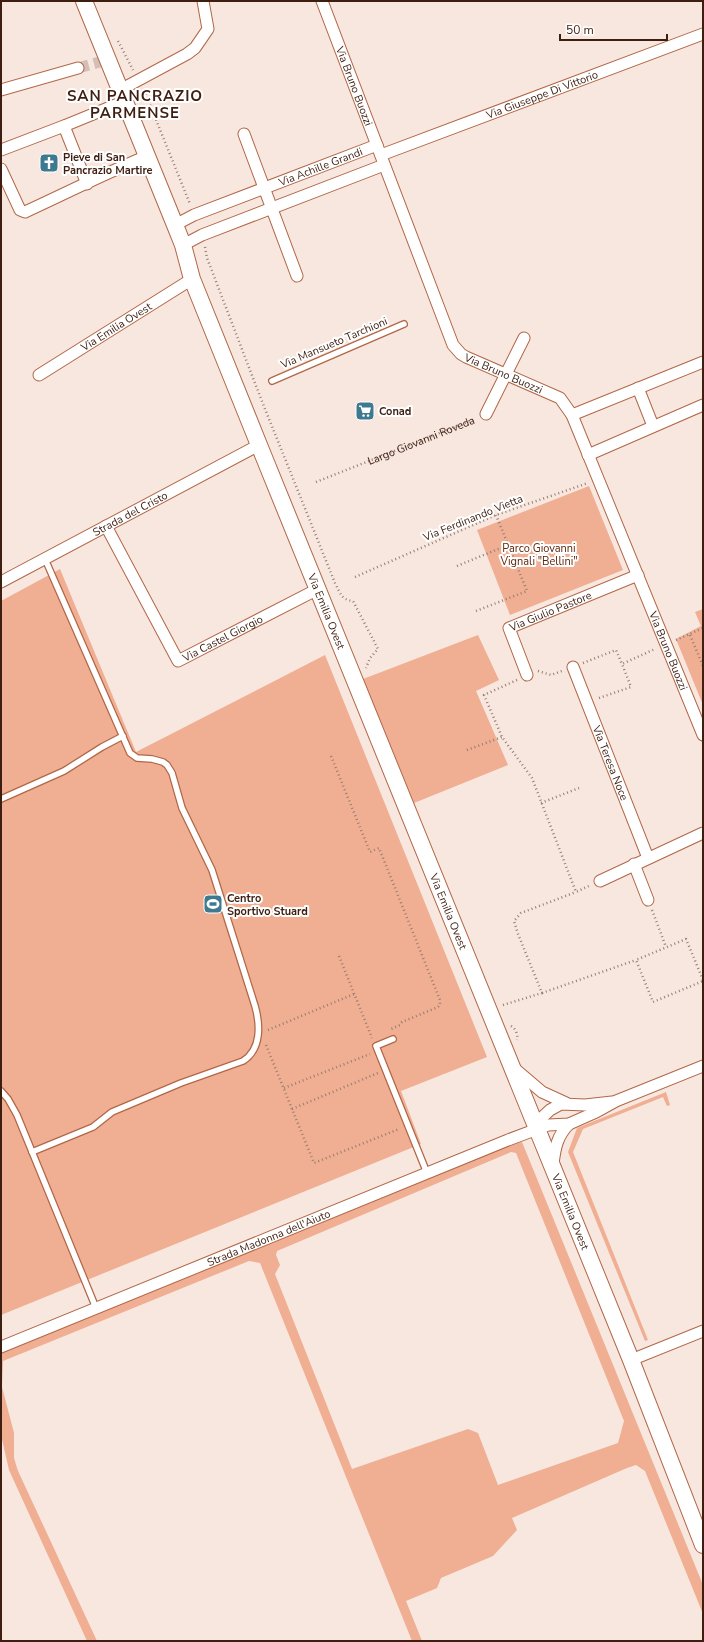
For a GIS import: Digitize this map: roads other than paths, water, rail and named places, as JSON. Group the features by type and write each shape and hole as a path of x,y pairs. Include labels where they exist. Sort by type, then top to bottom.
{"street":[{"name":"Via Emilia Ovest","path":"84,1 104,61 123,95 146,156 183,245 192,279 258,445 510,1061 631,1360 703,1544"},
{"path":"1,150 64,126 123,95 139,80 187,54 198,43 208,29 203,1"},
{"name":"Via Bruno Buozzi","path":"322,1 453,345 460,354 560,398 572,415 703,735"},
{"name":"Via Giuseppe Di Vittorio","path":"381,155 703,34"},
{"path":"1,90 78,68"},
{"path":"64,126 87,184"},
{"name":"Via Achille Grandi","path":"244,134 297,276"},
{"name":"Via Achille Grandi","path":"175,225 194,215 264,189 381,155"},
{"name":"Via Achille Grandi","path":"183,245 202,235 272,209 381,155"},
{"path":"1,169 20,210 25,212 146,156"},
{"name":"Via Emilia Ovest","path":"39,375 192,279"},
{"name":"Largo Giovanni Roveda","path":"486,414 524,338"},
{"path":"572,415 703,362"},
{"path":"638,388 653,426"},
{"path":"588,455 703,405"},
{"name":"Strada del Cristo","path":"1,582 258,445"},
{"name":"Via Castel Giorgio","path":"106,526 178,661 318,589"},
{"name":"Via Giulio Pastore","path":"527,675 508,628 638,575"},
{"name":"Via Teresa Noce","path":"573,667 648,858"},
{"path":"600,881 703,833"},
{"path":"634,864 648,900"},
{"path":"510,1061 515,1070 537,1088 566,1103 585,1104 616,1101"},
{"path":"552,1167 556,1143 562,1130 569,1124 616,1101 703,1066"},
{"path":"536,1126 550,1110 566,1103"},
{"path":"536,1126 569,1124"},
{"name":"Strada Madonna dell'Aiuto","path":"1,1347 536,1126"},
{"path":"631,1360 703,1331"}],"lane":[{"name":"Via Mansueto Tarchioni","path":"272,381 404,324"},
{"path":"32,1152 96,1126 106,1115 112,1112 182,1083 243,1061 250,1056 256,1042 258,1027 258,1018 212,870 185,816 172,773 163,762 134,757 130,752 45,559"},
{"path":"1,799 11,793 56,775 123,736"},
{"path":"393,1039 377,1049 427,1172"},
{"path":"1,1091 12,1106 96,1308"}],"tunnel":[{"path":"78,68 100,62"}],"place":[{"name":"Pieve di San Pancrazio Martire","path":"49,163"},
{"name":"Conad","path":"365,411"},
{"name":"Centro Sportivo Stuard","path":"213,904"}],"district":[{"name":"SAN PANCRAZIO PARMENSE","path":"135,104"}],"park label":[{"name":"Parco Giovanni Vignali \"Bellini\"","path":"539,554"}]}
